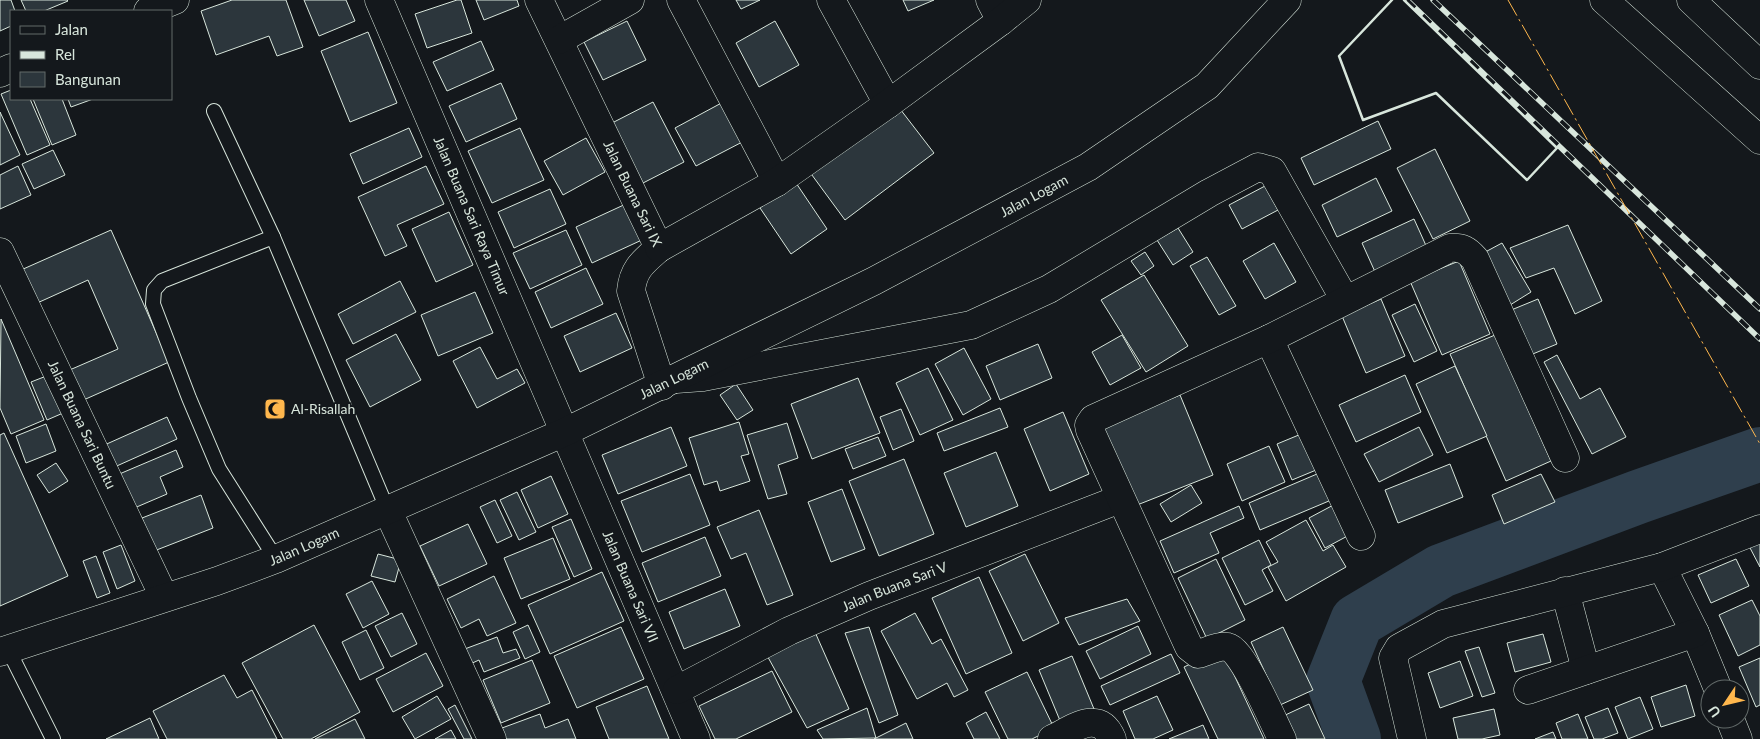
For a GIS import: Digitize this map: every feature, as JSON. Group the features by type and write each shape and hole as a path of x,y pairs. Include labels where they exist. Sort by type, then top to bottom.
{"main road":[{"path":"150,10 175,0"},
{"name":"Jalan Buana Sari Raya Timur","path":"379,0 565,432"},
{"name":"Jalan Buana Sari IX","path":"538,0 659,248 643,261 632,276 631,291 668,382"},
{"path":"559,40 630,0"},
{"path":"681,0 778,182"},
{"path":"831,0 888,104"},
{"path":"659,248 778,182 888,104 996,11 1027,0"},
{"name":"Jalan Logam","path":"4,650 164,596 217,581 276,559 565,432 874,281 1088,167 1207,86 1286,0"},
{"path":"1604,0 1760,140"},
{"path":"1691,0 1760,65"},
{"path":"668,382 703,377 971,325 1049,289 1209,193 1258,167 1272,171 1345,300"},
{"path":"1282,739 1247,668 1234,650 1226,646 1198,654 1189,647 1090,430 1089,425 1093,419 1269,339 1450,248 1460,247 1475,259 1565,458"},
{"name":"Jalan Buana Sari Buntu","path":"0,252 164,596"},
{"path":"1269,339 1360,536"},
{"name":"Jalan Buana Sari VII","path":"565,432 677,690 696,739"},
{"name":"Jalan Buana Sari V","path":"677,690 788,631 860,600 1120,499"},
{"path":"388,511 492,739"},
{"path":"1412,739 1394,658 1399,648 1443,624 1662,567 1760,529"},
{"path":"1662,567 1695,633 1714,679"},
{"path":"1565,591 1586,670"},
{"path":"1528,690 1695,633"},
{"path":"1052,739 1089,722 1100,724 1108,730 1112,739"}],"lane":[{"path":"214,111 273,237 388,511"},
{"path":"273,237 162,281 154,290 153,304 219,469 276,559"},
{"path":"4,650 53,739"}],"building":[{"path":"0,0 11,0 15,10 10,10 10,26 0,31"},
{"path":"21,0 68,1 46,10 26,10"},
{"path":"232,0 286,0 303,47 277,56 269,36 216,55 201,11"},
{"path":"304,0 346,0 355,21 319,36"},
{"path":"461,0 472,33 427,48 415,14"},
{"path":"476,0 517,0 519,6 484,20"},
{"path":"736,0 760,0 741,9"},
{"path":"903,0 934,0 908,11"},
{"path":"627,21 646,60 603,80 584,42"},
{"path":"775,21 799,65 759,87 736,43"},
{"path":"368,32 397,103 350,122 321,51"},
{"path":"481,41 494,70 447,91 433,62"},
{"path":"501,83 517,119 466,142 449,106"},
{"path":"10,90 10,100 30,100 50,145 27,155 1,94"},
{"path":"33,100 62,100 76,135 52,145"},
{"path":"68,100 90,100 71,107"},
{"path":"727,100 748,139 696,166 675,128"},
{"path":"653,102 684,162 643,183 612,123"},
{"path":"897,105 934,153 845,220 809,171"},
{"path":"0,112 20,155 0,165"},
{"path":"1378,121 1391,149 1314,185 1301,158"},
{"path":"409,128 422,157 363,184 350,154"},
{"path":"520,128 544,180 492,203 468,151"},
{"path":"586,138 605,172 563,195 544,161"},
{"path":"1435,149 1470,221 1433,239 1397,168"},
{"path":"53,150 65,175 34,189 22,164"},
{"path":"18,166 31,195 0,209 0,175"},
{"path":"426,166 444,204 397,225 407,246 385,256 358,197"},
{"path":"792,177 827,229 791,254 756,202"},
{"path":"1376,178 1392,211 1337,237 1322,205"},
{"path":"1265,186 1278,210 1242,229 1229,205"},
{"path":"550,189 566,224 514,248 498,212"},
{"path":"628,203 644,239 592,263 576,227"},
{"path":"449,212 473,265 436,282 412,229"},
{"path":"1414,219 1428,250 1376,274 1362,243"},
{"path":"1568,225 1602,301 1575,314 1554,268 1526,278 1510,248"},
{"path":"1178,228 1193,252 1173,265 1157,240"},
{"path":"111,230 169,362 79,402 65,372 118,349 88,280 35,304 21,270"},
{"path":"566,230 582,265 530,289 513,253"},
{"path":"1274,243 1296,282 1265,299 1243,261"},
{"path":"1502,243 1531,292 1502,310 1476,257"},
{"path":"1145,252 1154,266 1141,275 1131,261"},
{"path":"1207,257 1236,306 1219,315 1190,266"},
{"path":"1459,261 1490,334 1442,355 1410,281"},
{"path":"586,268 603,304 551,328 535,292"},
{"path":"1144,275 1188,346 1146,372 1101,300"},
{"path":"400,281 416,312 353,344 338,314"},
{"path":"475,292 493,333 438,356 421,315"},
{"path":"1381,299 1405,356 1366,373 1342,316"},
{"path":"1538,299 1557,344 1523,358 1504,313"},
{"path":"1415,304 1437,351 1414,362 1392,315"},
{"path":"616,313 632,348 580,372 564,336"},
{"path":"1,319 44,420 11,434 0,408"},
{"path":"396,334 421,380 370,407 346,360"},
{"path":"1122,335 1141,368 1110,385 1092,352"},
{"path":"1495,335 1551,461 1506,481 1450,354"},
{"path":"1038,344 1052,378 1000,400 986,366"},
{"path":"480,347 497,379 517,369 525,383 477,408 453,361"},
{"path":"964,348 991,399 963,415 935,364"},
{"path":"1557,355 1580,399 1600,388 1626,437 1592,454 1544,362"},
{"path":"1455,366 1487,436 1447,453 1416,384"},
{"path":"928,368 953,420 920,435 896,383"},
{"path":"54,373 70,410 47,420 31,382"},
{"path":"1405,375 1421,412 1356,442 1339,405"},
{"path":"858,378 880,433 812,459 791,404"},
{"path":"736,384 753,410 737,420 720,395"},
{"path":"1180,395 1213,475 1127,509 1095,430"},
{"path":"1000,408 1008,427 944,451 937,433"},
{"path":"901,409 914,441 893,450 880,417"},
{"path":"1063,412 1089,474 1050,491 1024,429"},
{"path":"167,417 177,439 110,469 100,447"},
{"path":"739,422 749,454 741,456 750,481 720,491 717,481 704,485 689,438"},
{"path":"787,423 798,458 778,465 787,494 768,499 747,435"},
{"path":"46,424 56,451 26,463 16,436"},
{"path":"671,427 687,466 618,494 602,455"},
{"path":"1419,427 1433,455 1379,482 1364,454"},
{"path":"1306,432 1321,468 1292,480 1277,444"},
{"path":"4,433 68,576 0,606 0,435"},
{"path":"878,437 886,456 853,469 845,449"},
{"path":"1269,446 1285,482 1242,501 1227,464"},
{"path":"176,450 183,467 160,477 167,494 132,509 117,475"},
{"path":"996,452 1018,506 966,527 944,473"},
{"path":"904,459 934,534 879,556 849,481"},
{"path":"56,463 68,481 49,493 37,475"},
{"path":"1450,464 1463,497 1398,523 1385,490"},
{"path":"1324,471 1336,498 1260,530 1249,503"},
{"path":"690,474 710,525 642,552 621,501"},
{"path":"1541,474 1555,502 1504,524 1492,495"},
{"path":"551,476 568,514 538,528 521,490"},
{"path":"1191,485 1202,503 1171,522 1160,504"},
{"path":"842,489 865,549 831,562 808,502"},
{"path":"517,492 536,532 519,540 500,500"},
{"path":"201,495 213,528 154,551 142,518"},
{"path":"495,500 512,536 497,543 480,507"},
{"path":"1339,502 1355,532 1325,548 1309,518"},
{"path":"1239,506 1244,518 1210,533 1219,553 1174,573 1160,541"},
{"path":"759,510 793,595 767,605 746,553 731,559 717,527"},
{"path":"571,519 592,569 574,577 552,527"},
{"path":"1306,520 1323,551 1333,545 1346,567 1286,601 1268,567 1278,562 1266,542"},
{"path":"468,524 487,564 439,586 420,546"},
{"path":"705,537 721,576 658,602 642,563"},
{"path":"553,538 570,579 521,599 504,558"},
{"path":"1259,540 1271,565 1262,570 1273,591 1245,605 1222,558"},
{"path":"1760,540 1760,567 1749,546"},
{"path":"121,545 135,581 117,589 103,552"},
{"path":"378,554 401,560 395,582 371,576"},
{"path":"1025,554 1059,623 1023,641 989,571"},
{"path":"96,556 110,593 97,598 83,561"},
{"path":"1216,559 1245,620 1207,639 1178,578"},
{"path":"1736,559 1749,586 1711,603 1698,575"},
{"path":"602,572 624,621 550,654 528,605"},
{"path":"494,576 516,623 487,636 479,619 461,628 447,599"},
{"path":"979,577 1012,653 966,674 932,598"},
{"path":"372,581 389,614 363,628 346,594"},
{"path":"725,589 740,626 684,649 669,612"},
{"path":"1127,599 1140,621 1079,645 1065,618"},
{"path":"1752,600 1760,616 1760,645 1738,656 1719,615"},
{"path":"402,613 417,644 391,657 375,626"},
{"path":"915,613 932,644 941,639 968,690 954,697 947,683 917,699 881,631"},
{"path":"811,623 849,709 807,728 764,650"},
{"path":"314,625 360,712 311,739 283,739 242,663"},
{"path":"528,625 540,652 525,659 513,632"},
{"path":"1138,626 1151,654 1100,679 1086,651"},
{"path":"621,627 644,679 577,708 554,656"},
{"path":"869,627 898,715 879,723 845,633"},
{"path":"1283,627 1313,690 1280,705 1251,642"},
{"path":"366,630 384,668 360,680 342,642"},
{"path":"1543,634 1551,662 1515,672 1507,643"},
{"path":"497,637 503,653 516,649 520,658 484,672 479,660 468,665 462,650"},
{"path":"1479,647 1495,693 1482,697 1465,651"},
{"path":"1222,649 1264,739 1218,739 1184,667"},
{"path":"426,653 443,686 393,712 376,679"},
{"path":"1171,654 1180,673 1110,705 1101,686"},
{"path":"1072,656 1094,709 1061,723 1039,670"},
{"path":"1760,658 1760,705 1756,707 1750,693 1750,679 1744,679 1739,667"},
{"path":"532,660 550,703 501,723 483,680"},
{"path":"1460,661 1473,696 1440,708 1428,673"},
{"path":"772,671 792,712 736,739 715,739 699,706"},
{"path":"1027,672 1054,728 1032,739 1008,739 985,692"},
{"path":"224,675 237,698 252,690 277,739 167,739 153,711"},
{"path":"1686,685 1695,716 1661,727 1651,697"},
{"path":"647,686 669,739 609,739 596,707"},
{"path":"437,696 451,719 415,739 402,717"},
{"path":"1157,696 1173,730 1153,739 1135,739 1123,711"},
{"path":"1640,697 1653,729 1628,739 1615,707"},
{"path":"1309,704 1325,739 1291,739 1281,717"},
{"path":"455,705 472,739 464,739 448,709"},
{"path":"867,708 876,738 823,739 817,730"},
{"path":"1608,708 1618,733 1602,739 1594,739 1585,717"},
{"path":"1494,709 1500,735 1482,739 1458,739 1453,718"},
{"path":"986,712 1000,739 974,739 966,723"},
{"path":"540,714 545,728 568,719 576,739 506,739 502,728"},
{"path":"1578,714 1588,739 1562,739 1556,723"},
{"path":"150,718 159,739 106,739"},
{"path":"355,719 365,739 315,739"},
{"path":"906,723 913,739 874,739"},
{"path":"1203,725 1209,739 1169,739"},
{"path":"451,730 456,739 435,739"},
{"path":"1553,732 1556,739 1535,739"}],"waterway":[{"path":"1354,739 1333,681 1357,621 1441,571 1638,497 1760,454"}],"railway":[{"path":"1407,0 1760,339"},
{"path":"1433,0 1760,309"}],"wall":[{"path":"1392,0 1339,56 1363,120 1436,93 1527,180 1557,148 1404,0"}],"power":[{"path":"1508,0 1760,444"}],"place":[{"name":"Al-Risallah","path":"275,409"}]}
